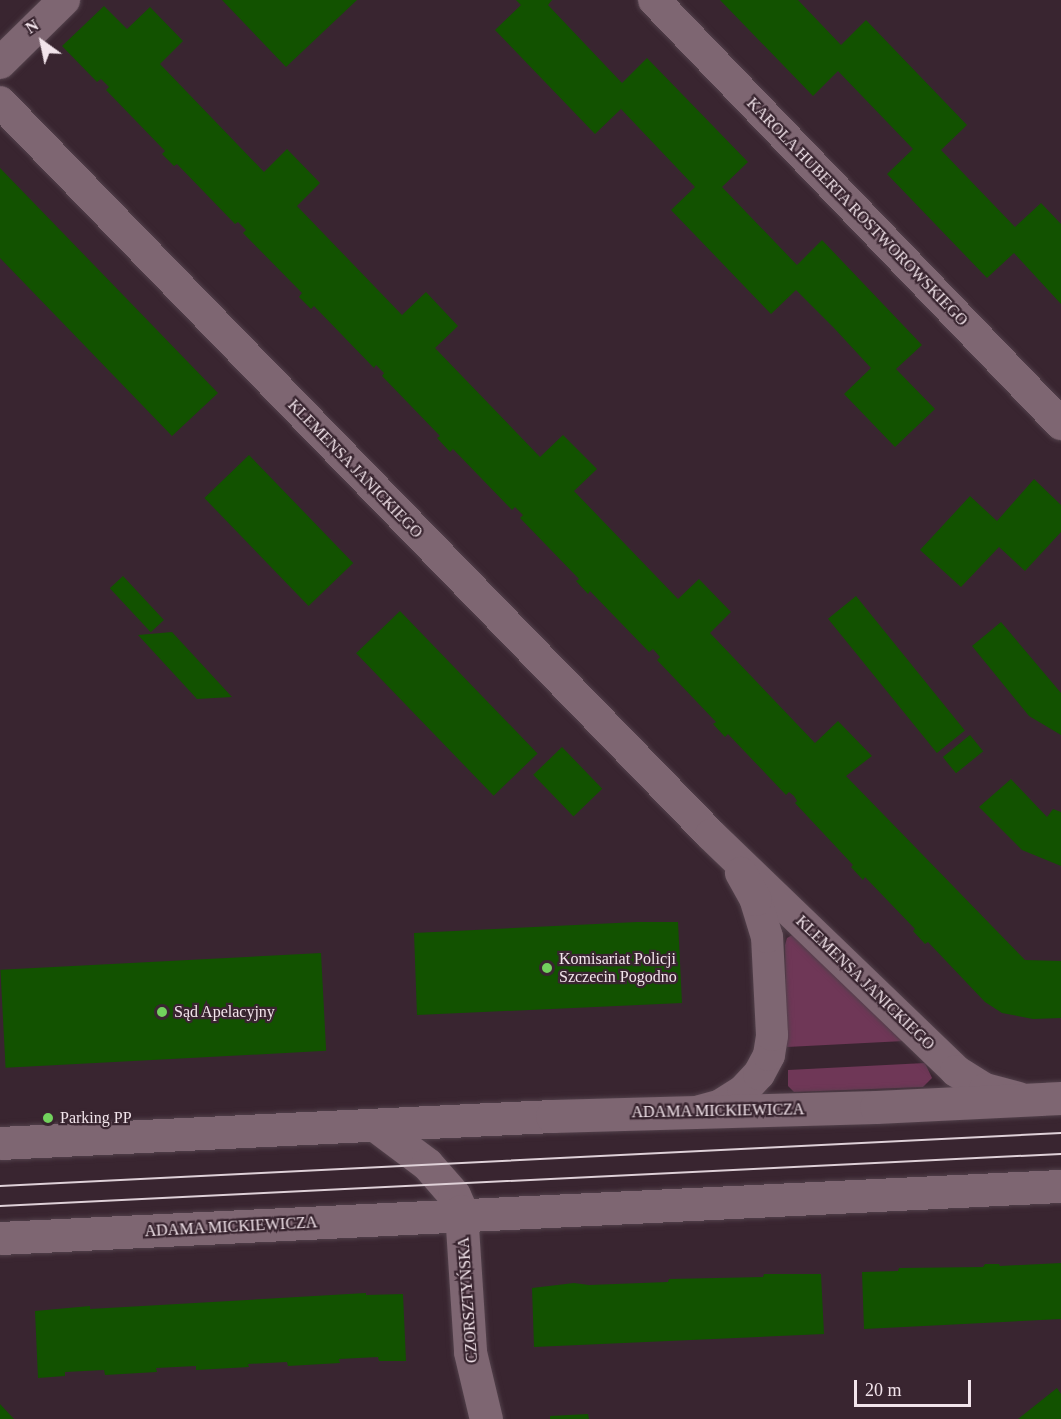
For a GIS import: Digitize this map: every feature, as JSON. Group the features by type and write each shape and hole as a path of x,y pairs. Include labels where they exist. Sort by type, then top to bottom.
{"street":[{"path":"0,63 64,0"},
{"name":"KAROLA HUBERTA ROSTWOROWSKIEGO","path":"654,0 1061,424"},
{"name":"KLEMENSA JANICKIEGO","path":"0,102 711,835 956,1071 972,1082 998,1094 1049,1098"},
{"name":"KLEMENSA JANICKIEGO","path":"697,1112 725,1103 749,1085 765,1066 772,1035 769,958 762,919 748,883 711,835"},
{"name":"ADAMA MICKIEWICZA","path":"0,1143 375,1125 1049,1098"},
{"path":"375,1125 427,1164 453,1195 463,1216"},
{"name":"ADAMA MICKIEWICZA","path":"0,1238 1061,1186"},
{"name":"CZORSZTYŃSKA","path":"463,1216 470,1352 486,1419"}],"shaded area":[{"path":"794,934 904,1041 787,1047 785,945 787,938"},
{"path":"925,1063 932,1078 923,1087 794,1092 788,1086 788,1070"}],"building":[{"path":"222,0 357,0 286,67"},
{"path":"516,0 552,0 548,5 622,83 647,58 748,162 722,187 797,265 822,240 922,345 896,369 935,409 895,447 844,394 871,368 834,328 796,290 771,314 671,210 695,187 621,109 595,134 495,30 521,5"},
{"path":"720,0 798,0 841,45 866,20 967,125 941,150 1015,227 1041,203 1061,224 1061,304 1014,253 987,278 887,174 913,149 838,71 813,96"},
{"path":"104,6 127,29 150,7 183,41 160,64 264,172 287,149 320,183 297,206 402,315 426,292 458,326 435,348 540,457 563,435 597,469 574,491 678,599 699,579 731,612 710,633 815,743 838,721 872,756 846,776 1025,960 1061,961 1061,1018 1033,1019 1002,1013 985,1002 928,942 925,944 913,931 915,929 865,877 863,880 851,867 853,865 795,803 797,801 794,796 789,792 786,795 728,734 725,737 713,724 716,722 657,660 660,657 653,649 649,652 590,591 588,594 576,581 579,579 520,518 523,515 515,507 512,510 453,449 450,452 437,438 440,436 382,376 384,373 376,365 374,368 314,306 311,309 299,297 302,293 243,233 246,230 238,222 235,224 177,164 174,166 162,154 165,151 106,90 109,87 101,79 97,82 62,46"},
{"path":"0,168 218,393 172,436 0,258"},
{"path":"249,455 353,563 309,606 204,498"},
{"path":"1034,479 1061,505 1061,532 1025,571 999,547 961,587 920,550 970,496 997,521"},
{"path":"123,576 164,620 151,632 110,588"},
{"path":"856,596 965,730 937,753 828,619"},
{"path":"400,611 538,753 494,796 356,653"},
{"path":"1001,622 1061,693 1061,735 1029,716 972,646"},
{"path":"172,632 232,697 197,699 138,635"},
{"path":"970,735 983,751 956,773 943,757"},
{"path":"562,747 602,789 574,817 533,775"},
{"path":"1011,779 1047,817 1053,809 1061,812 1061,866 1022,850 979,807"},
{"name":"Komisariat Policji Szczecin Pogodno","path":"678,922 682,1003 417,1015 414,933"},
{"name":"Sąd Apelacyjny","path":"321,953 326,1051 6,1068 0,970"},
{"path":"1061,1263 1061,1319 864,1329 862,1272 898,1271 899,1268 983,1267 985,1264 999,1264 1000,1266"},
{"path":"764,1274 821,1274 824,1334 534,1347 532,1288 574,1283 589,1285 668,1282 669,1279 763,1277"},
{"path":"366,1293 366,1295 403,1294 406,1361 379,1361 378,1357 339,1359 340,1363 288,1366 287,1362 196,1370 196,1366 156,1368 157,1372 105,1375 104,1370 65,1372 65,1376 38,1378 35,1311 90,1306 90,1309"},
{"path":"1057,1388 1061,1394 1061,1419 1018,1419"},
{"path":"0,1404 14,1419 0,1419"},
{"path":"588,1414 589,1419 550,1419 550,1416"}],"tram line":[{"path":"0,1186 1061,1133"},
{"path":"0,1206 1061,1154"}],"place":[{"name":"Komisariat Policji Szczecin Pogodno","path":"547,968"},
{"name":"Sąd Apelacyjny","path":"162,1012"},
{"name":"Parking PP","path":"48,1118"}]}
